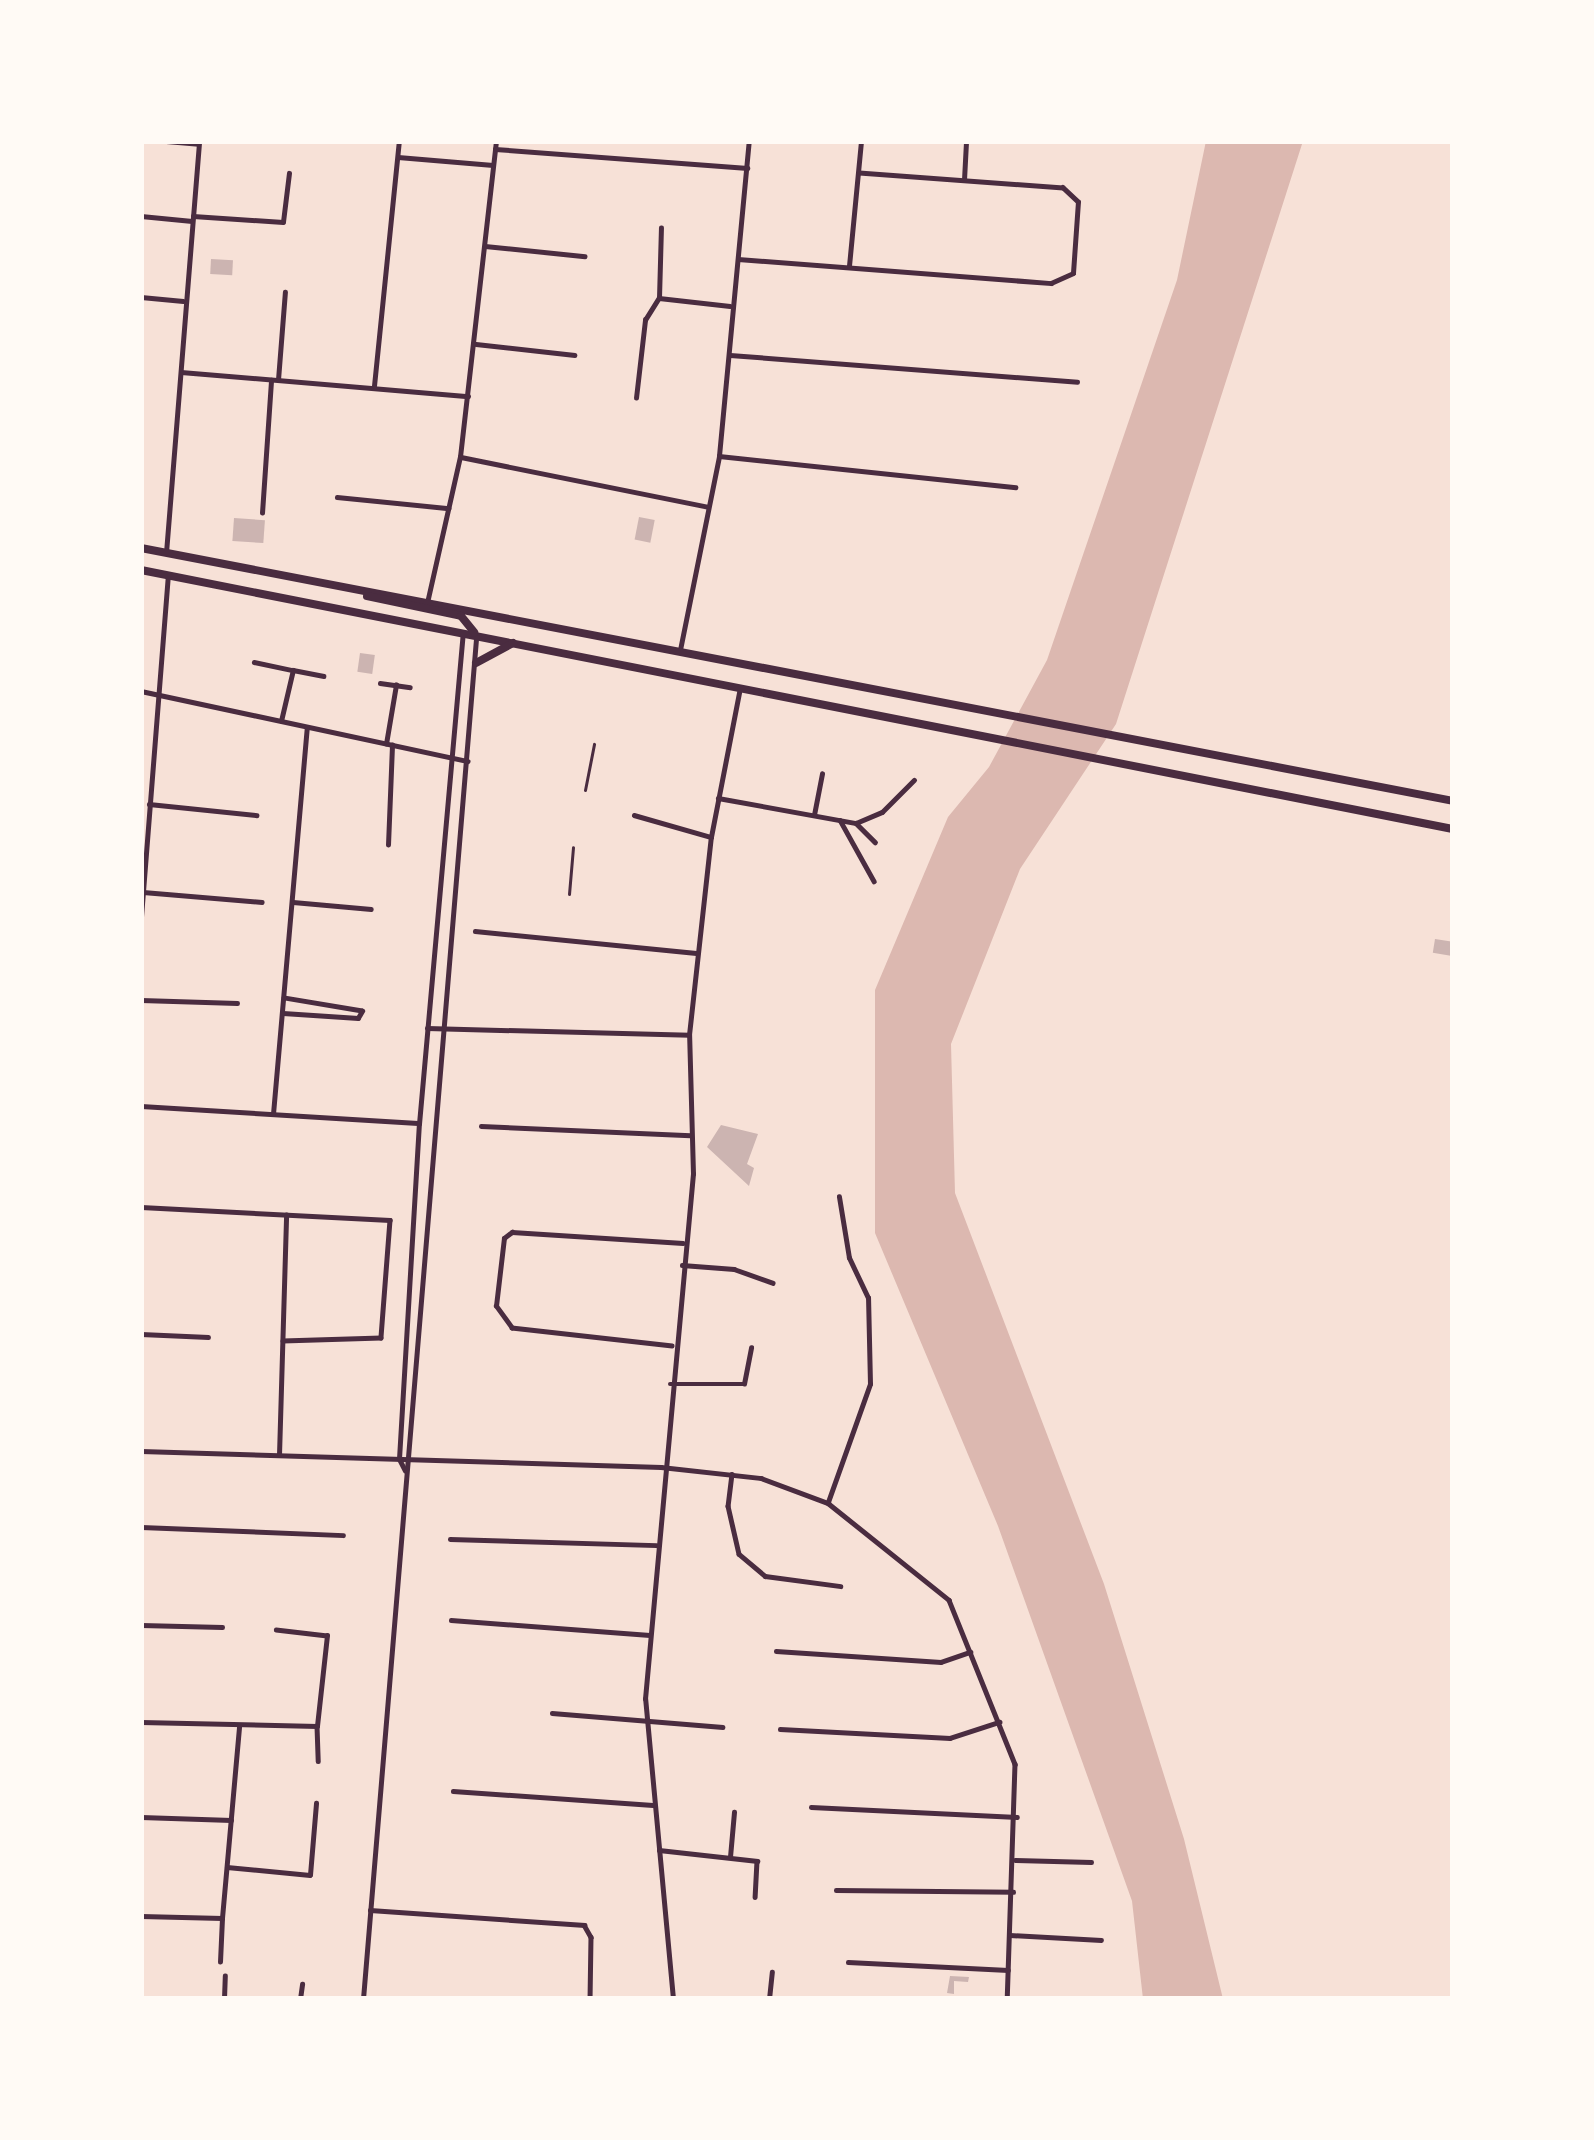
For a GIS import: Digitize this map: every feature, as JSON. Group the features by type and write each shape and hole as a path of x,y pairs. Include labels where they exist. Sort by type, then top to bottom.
{"main road":[{"path":"141,548 1453,801"},
{"path":"141,570 1453,829"},
{"path":"349,589 461,616 474,633"},
{"path":"476,663 515,642"}],"street":[{"path":"166,141 199,143 166,553"},
{"path":"374,388 399,141"},
{"path":"680,650 718,456 749,141"},
{"path":"849,266 861,141"},
{"path":"964,180 966,141"},
{"path":"427,603 460,457 496,145 747,168"},
{"path":"398,157 493,165"},
{"path":"141,216 283,222 290,173"},
{"path":"738,259 1068,278 1076,265 1076,197 1063,188 860,173"},
{"path":"636,398 645,320 658,298 661,228"},
{"path":"485,247 584,256"},
{"path":"262,513 285,292"},
{"path":"141,297 185,302"},
{"path":"658,298 733,306"},
{"path":"476,344 574,355"},
{"path":"730,355 1077,382"},
{"path":"179,372 468,396"},
{"path":"718,456 1015,487"},
{"path":"460,457 708,507"},
{"path":"337,497 448,508"},
{"path":"141,917 168,575"},
{"path":"405,1471 399,1459 419,1124 445,879 463,631"},
{"path":"363,1999 476,663 474,633"},
{"path":"254,662 323,676"},
{"path":"281,721 293,670"},
{"path":"380,682 410,687"},
{"path":"388,845 389,745 396,685"},
{"path":"673,1999 646,1720 649,1635 682,1265 690,1135 689,1035 711,837 740,688"},
{"path":"141,691 468,760"},
{"path":"457,717 471,718"},
{"path":"273,1114 308,727"},
{"path":"585,790 594,744"},
{"path":"814,815 822,774"},
{"path":"718,798 856,823 882,812 914,780"},
{"path":"149,804 256,814"},
{"path":"634,815 711,837"},
{"path":"840,820 874,881"},
{"path":"856,823 875,842"},
{"path":"569,894 573,847"},
{"path":"445,879 458,880"},
{"path":"143,892 262,902"},
{"path":"292,902 370,909"},
{"path":"475,931 698,954"},
{"path":"283,1013 362,1015 357,1006 284,998"},
{"path":"141,1000 237,1003"},
{"path":"427,1028 689,1035"},
{"path":"141,1106 419,1124"},
{"path":"481,1126 690,1135"},
{"path":"828,1503 870,1384 868,1298 849,1258 838,1197"},
{"path":"141,1207 381,1216 394,1232 381,1338 283,1341"},
{"path":"279,1455 286,1215"},
{"path":"672,1346 512,1328 496,1306 504,1238 512,1232 683,1243"},
{"path":"682,1265 734,1269 773,1283"},
{"path":"141,1334 208,1337"},
{"path":"670,1384 744,1384 752,1348"},
{"path":"141,1450 661,1467 733,1474 828,1503 935,1585 970,1652 1015,1764 1017,1816 1007,1999"},
{"path":"733,1474 728,1506 739,1554 765,1576 840,1586"},
{"path":"141,1527 343,1535"},
{"path":"450,1539 656,1545"},
{"path":"451,1619 649,1635"},
{"path":"141,1625 222,1627"},
{"path":"276,1630 327,1636 318,1761"},
{"path":"776,1651 941,1662 970,1652"},
{"path":"552,1713 722,1727"},
{"path":"141,1722 317,1726"},
{"path":"780,1729 950,1738 999,1722"},
{"path":"220,1962 239,1726"},
{"path":"453,1791 653,1805"},
{"path":"227,1867 310,1875 316,1803"},
{"path":"811,1807 1017,1816"},
{"path":"730,1857 734,1812"},
{"path":"141,1817 231,1820"},
{"path":"659,1850 757,1861 755,1898"},
{"path":"1015,1861 1091,1862"},
{"path":"836,1890 1013,1892"},
{"path":"370,1910 584,1924 592,1937 590,1999"},
{"path":"141,1916 222,1918"},
{"path":"1010,1934 1100,1940"},
{"path":"848,1962 1008,1970"},
{"path":"769,1999 772,1972"},
{"path":"224,1999 225,1976"},
{"path":"300,1999 302,1984"}],"shaded area":[{"path":"1206,141 1303,141 1116,724 1020,869 951,1044 955,1193 1104,1584 1184,1839 1223,1999 1143,1999 1132,1901 998,1526 875,1233 875,990 948,817 989,767 1047,660 1177,280"}],"building":[{"path":"211,259 233,260 232,275 210,274"},
{"path":"639,517 655,520 650,543 635,540"},
{"path":"234,518 265,520 263,543 232,541"},
{"path":"360,653 375,655 372,674 357,672"},
{"path":"1435,939 1453,942 1451,956 1433,953"},
{"path":"721,1125 758,1134 747,1164 754,1168 749,1186 707,1147"},
{"path":"950,1976 969,1977 968,1982 954,1981 954,1994 947,1993"}]}
